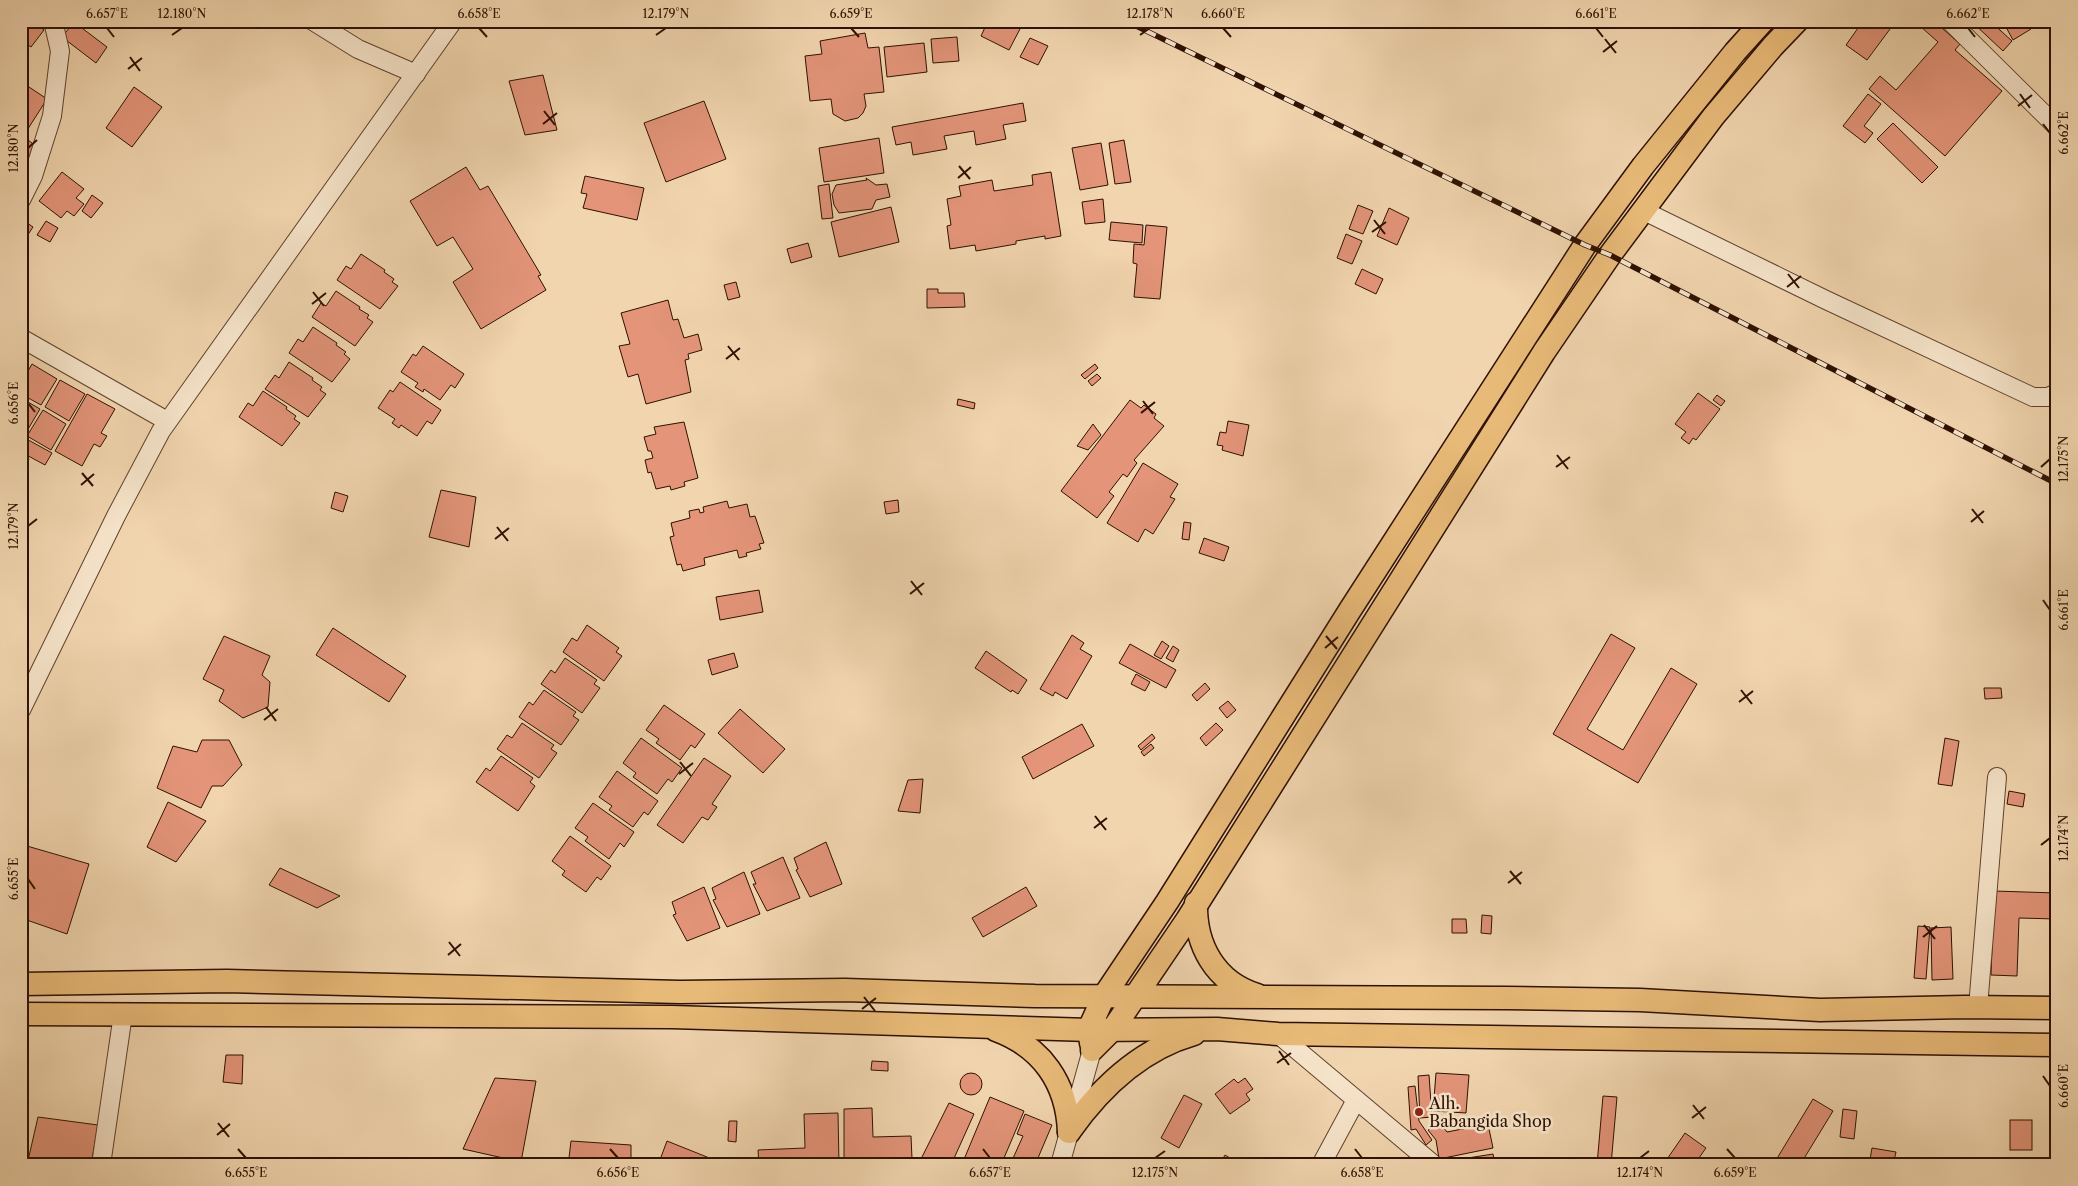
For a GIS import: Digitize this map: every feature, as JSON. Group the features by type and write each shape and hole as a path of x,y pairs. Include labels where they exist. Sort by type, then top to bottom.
{"main road":[{"path":"1091,1040 1104,996 1167,902 1324,651 1585,245 1643,166 1735,52 1763,21"},
{"path":"1113,1029 1187,920 1544,352 1642,210 1713,117 1773,46 1797,21"},
{"path":"1196,903 1197,930 1201,943 1214,966 1235,985 1262,996"},
{"path":"21,984 227,981 680,992 845,990 1104,996 1631,1000 1820,1010 1978,1007 2057,1008"},
{"path":"21,1014 672,1017 979,1027 1091,1040 1113,1029 1217,1029 1278,1034 1790,1043 2057,1045"},
{"path":"979,1027 1010,1036 1024,1043 1046,1064 1061,1089 1066,1103 1069,1132"},
{"path":"1069,1132 1098,1095 1132,1066 1166,1044 1183,1037 1217,1029"}],"street":[{"path":"21,200 33,176 52,116 60,51 53,21"},
{"path":"313,21 358,48 416,74"},
{"path":"21,710 116,516 167,421 453,21"},
{"path":"1950,21 2057,126"},
{"path":"1642,210 1826,300 2033,397 2048,397 2057,393"},
{"path":"21,338 167,421"},
{"path":"1978,1007 1997,777"},
{"path":"101,1165 123,1014"},
{"path":"1278,1034 1434,1165"},
{"path":"1060,1165 1091,1040"},
{"path":"1321,1165 1356,1100"}],"building":[{"path":"21,21 32,21 44,30 31,47 21,40"},
{"path":"932,21 955,21 955,24 932,25"},
{"path":"988,21 1005,21 1020,29 1009,50 981,36"},
{"path":"1863,21 1896,21 1867,60 1846,45"},
{"path":"1924,21 1934,21 1960,44 1955,50 2002,91 1945,156 1869,89 1880,76 1896,90 1938,42 1920,26"},
{"path":"1971,21 1990,21 2012,41 2003,51"},
{"path":"2019,21 2026,21 2031,29 2013,40 2007,29"},
{"path":"74,22 107,47 96,63 62,37"},
{"path":"865,33 868,48 879,47 884,92 864,94 866,106 863,113 858,118 845,121 833,114 831,99 810,101 805,56 822,54 820,41"},
{"path":"957,37 959,61 933,63 931,39"},
{"path":"1030,38 1048,46 1038,65 1020,57"},
{"path":"924,43 927,72 887,77 884,47"},
{"path":"543,75 557,130 525,135 509,81"},
{"path":"26,85 47,99 24,135 21,134 21,110 24,105 21,103 21,92"},
{"path":"134,87 162,107 132,147 106,128"},
{"path":"1868,94 1881,104 1864,126 1873,133 1865,143 1843,126"},
{"path":"704,101 726,159 666,182 644,123"},
{"path":"1023,103 1026,121 1003,125 1006,139 976,145 974,131 944,136 947,149 913,155 911,142 896,145 892,127"},
{"path":"1893,123 1938,167 1922,183 1877,139"},
{"path":"22,135 38,148 29,159 21,153"},
{"path":"879,138 884,173 824,182 819,148"},
{"path":"1124,140 1131,182 1115,184 1109,143"},
{"path":"1101,143 1108,185 1080,190 1072,148"},
{"path":"21,157 28,164 21,171"},
{"path":"466,167 480,190 488,186 541,275 538,276 546,290 481,329 453,282 473,269 453,237 437,246 410,201"},
{"path":"62,172 84,189 76,198 84,204 74,216 67,211 61,218 39,201"},
{"path":"1051,172 1061,236 1045,239 1045,236 1016,241 1016,244 976,251 975,245 950,249 947,226 951,225 947,199 961,196 959,186 992,180 994,191 1033,185 1032,175"},
{"path":"585,176 644,188 637,220 583,208 587,194 581,193"},
{"path":"866,178 876,185 887,184 890,197 876,200 872,209 839,213 834,205 832,194 836,185 867,180"},
{"path":"829,184 833,218 822,219 818,186"},
{"path":"92,195 103,203 91,218 82,211"},
{"path":"1103,199 1105,222 1085,224 1082,202"},
{"path":"1358,205 1373,211 1363,234 1349,229"},
{"path":"891,207 899,242 839,257 831,222"},
{"path":"1389,208 1409,218 1397,245 1377,236"},
{"path":"21,219 33,227 21,245"},
{"path":"46,221 58,228 50,242 37,235"},
{"path":"1111,222 1143,225 1142,243 1109,240"},
{"path":"1146,225 1167,227 1160,299 1134,297 1137,264 1133,263 1134,244 1144,245"},
{"path":"1346,234 1362,241 1352,264 1337,258"},
{"path":"808,243 812,257 791,263 787,249"},
{"path":"361,254 385,270 384,272 394,279 392,282 398,286 380,309 337,280 346,266 351,269"},
{"path":"1362,269 1383,279 1376,294 1355,284"},
{"path":"736,282 740,297 728,300 724,285"},
{"path":"927,289 938,289 938,293 964,293 965,307 927,308"},
{"path":"336,291 360,307 359,309 369,315 367,318 373,322 355,346 312,317 321,303 326,306"},
{"path":"668,300 673,320 678,319 684,338 698,334 702,350 688,354 689,359 685,360 691,392 646,404 638,374 628,377 619,346 630,344 621,313"},
{"path":"313,327 337,343 336,345 346,352 344,354 350,359 332,382 289,353 298,339 303,342"},
{"path":"423,346 464,374 455,388 451,385 440,400 424,389 423,392 415,387 418,383 401,372 413,354 416,356"},
{"path":"289,362 313,378 312,380 322,387 320,390 326,394 308,417 265,389 275,375 279,378"},
{"path":"32,364 57,379 41,405 21,394 21,383"},
{"path":"1095,364 1098,368 1085,379 1081,375"},
{"path":"1097,374 1101,378 1092,386 1088,381"},
{"path":"60,380 85,394 69,421 45,407"},
{"path":"400,382 441,410 432,424 427,421 417,436 401,425 399,428 392,423 395,419 378,408 390,390 393,392"},
{"path":"263,391 287,407 286,409 296,416 294,419 300,423 282,446 239,417 248,403 253,406"},
{"path":"1698,393 1720,409 1696,440 1693,438 1689,444 1681,438 1686,432 1675,424"},
{"path":"87,394 115,409 101,433 107,436 100,447 94,444 82,466 55,451"},
{"path":"1717,395 1725,401 1721,406 1713,400"},
{"path":"21,398 40,409 24,436 21,434"},
{"path":"958,399 975,403 974,409 957,405"},
{"path":"1130,400 1141,408 1144,405 1156,414 1154,418 1164,426 1134,460 1137,463 1127,477 1123,474 1109,492 1114,496 1097,518 1061,491"},
{"path":"43,410 66,424 51,450 27,436"},
{"path":"1228,421 1249,425 1243,456 1222,450 1223,446 1217,445 1220,432 1226,433"},
{"path":"684,422 698,478 684,482 685,486 671,490 670,486 656,489 651,472 648,473 645,460 653,458 651,451 648,451 644,437 656,434 654,427"},
{"path":"1093,424 1101,435 1088,450 1077,446"},
{"path":"21,436 52,453 45,465 21,452"},
{"path":"21,455 29,459 21,473"},
{"path":"1143,463 1178,484 1170,497 1175,499 1153,534 1145,529 1138,542 1107,523"},
{"path":"441,490 476,497 469,547 429,537"},
{"path":"335,492 348,496 343,512 331,508"},
{"path":"898,500 899,512 886,514 884,502"},
{"path":"727,501 729,508 747,504 750,517 755,516 764,543 759,544 761,549 746,553 747,556 739,558 737,550 704,558 705,565 683,571 681,564 677,565 670,537 674,536 671,523 690,518 689,511 699,509 700,513 704,512 703,507"},
{"path":"1184,522 1191,523 1189,540 1182,539"},
{"path":"1204,538 1229,547 1224,561 1199,553"},
{"path":"759,590 763,612 720,620 716,597"},
{"path":"587,625 619,648 616,652 622,656 604,681 563,652 572,638 577,641"},
{"path":"333,628 406,676 389,702 316,655"},
{"path":"1611,634 1635,648 1587,729 1623,750 1671,668 1697,684 1638,783 1553,734"},
{"path":"1072,635 1084,643 1080,649 1092,656 1067,699 1055,692 1053,696 1040,689"},
{"path":"224,636 270,656 262,675 270,682 268,707 243,718 219,701 224,690 203,679"},
{"path":"1162,641 1169,646 1161,659 1154,655"},
{"path":"1130,644 1176,670 1166,688 1119,663"},
{"path":"1173,646 1179,650 1173,662 1166,658"},
{"path":"986,651 1027,680 1018,694 1012,690 1011,692 975,668"},
{"path":"734,653 738,667 712,675 708,660"},
{"path":"565,658 597,680 594,684 600,688 582,713 541,684 551,670 555,673"},
{"path":"1136,674 1150,682 1145,691 1131,684"},
{"path":"1205,683 1210,689 1197,701 1192,695"},
{"path":"1984,688 2001,688 2002,698 1985,699"},
{"path":"544,690 576,712 573,716 579,720 561,745 519,717 529,702 533,705"},
{"path":"1228,701 1236,710 1227,718 1219,708"},
{"path":"664,705 705,734 695,748 691,745 680,760 656,743 659,739 646,730"},
{"path":"740,709 785,749 763,773 718,733"},
{"path":"522,723 554,745 551,749 557,753 539,778 497,749 507,735 512,738"},
{"path":"1216,723 1223,730 1206,746 1200,738"},
{"path":"1082,724 1094,746 1033,779 1022,757"},
{"path":"1152,734 1155,738 1141,750 1138,746"},
{"path":"641,738 682,768 672,782 668,779 657,794 633,777 636,773 623,763"},
{"path":"1945,738 1959,741 1952,786 1938,784"},
{"path":"202,740 229,740 242,765 223,786 212,786 201,808 157,788 173,746 197,752"},
{"path":"1151,744 1154,748 1144,756 1141,752"},
{"path":"501,756 533,778 530,782 535,786 518,811 476,782 486,768 490,771"},
{"path":"704,758 731,776 712,804 717,807 708,820 702,817 683,843 657,825"},
{"path":"617,771 658,801 648,815 644,812 633,827 609,810 612,806 599,797"},
{"path":"923,779 920,813 898,811 908,780"},
{"path":"2009,791 2025,794 2023,807 2007,804"},
{"path":"168,802 206,821 176,862 147,847"},
{"path":"593,803 634,832 624,847 620,843 609,859 585,841 588,837 575,828"},
{"path":"570,836 611,866 601,880 597,877 586,892 562,875 565,871 552,861"},
{"path":"826,842 842,884 810,897 796,870 798,869 794,858"},
{"path":"27,846 89,864 67,934 21,918 21,864"},
{"path":"783,857 800,898 767,911 753,884 756,884 751,872"},
{"path":"280,868 340,896 317,908 269,885"},
{"path":"744,872 760,914 727,927 713,900 716,899 712,888"},
{"path":"704,887 720,928 687,941 673,915 676,914 672,902"},
{"path":"1026,887 1037,906 983,937 972,918"},
{"path":"1994,891 2057,893 2057,935 2056,919 2019,918 2017,976 1991,975"},
{"path":"1482,915 1492,916 1491,934 1481,933"},
{"path":"1452,919 1466,919 1467,933 1452,933"},
{"path":"1918,926 1930,927 1926,979 1914,978"},
{"path":"1951,927 1953,979 1932,980 1931,928"},
{"path":"226,1055 243,1055 242,1084 223,1082"},
{"path":"21,1056 24,1056 25,1071 21,1071"},
{"path":"872,1061 888,1062 888,1071 871,1070"},
{"path":"971,1073 979,1076 982,1084 979,1092 971,1095 963,1092 960,1084 963,1076"},
{"path":"1436,1073 1469,1075 1466,1113 1433,1111"},
{"path":"1429,1075 1432,1117 1420,1118 1418,1076"},
{"path":"495,1078 536,1081 521,1162 463,1149"},
{"path":"1245,1078 1253,1089 1246,1094 1250,1100 1230,1114 1215,1094 1234,1079 1238,1083"},
{"path":"1415,1086 1419,1121 1432,1140 1426,1145 1416,1129 1411,1130 1408,1087"},
{"path":"1184,1095 1202,1104 1179,1148 1161,1138"},
{"path":"1603,1096 1617,1097 1611,1165 1597,1165"},
{"path":"990,1097 1024,1111 1001,1165 982,1165 965,1157"},
{"path":"1813,1099 1833,1111 1800,1165 1773,1165"},
{"path":"949,1103 974,1114 951,1165 918,1165"},
{"path":"872,1108 873,1137 911,1136 912,1159 864,1160 864,1165 844,1165 844,1109"},
{"path":"1843,1109 1857,1111 1854,1139 1840,1137"},
{"path":"838,1113 839,1165 759,1165 758,1150 805,1148 804,1114"},
{"path":"1025,1114 1052,1125 1035,1165 1010,1165 1023,1136 1017,1134"},
{"path":"38,1117 98,1125 91,1165 27,1165"},
{"path":"2010,1120 2032,1120 2032,1150 2010,1150"},
{"path":"729,1121 737,1121 736,1142 728,1141"},
{"path":"1440,1123 1447,1132 1488,1124 1493,1148 1439,1159 1436,1140 1428,1130"},
{"path":"1685,1133 1706,1148 1694,1165 1663,1165"},
{"path":"571,1141 631,1145 631,1165 606,1165 607,1160 569,1158"},
{"path":"667,1141 717,1161 715,1165 658,1165"},
{"path":"1872,1148 1896,1152 1893,1165 1869,1165"},
{"path":"1493,1154 1495,1165 1452,1165 1449,1161"},
{"path":"1225,1155 1241,1165 1219,1165"},
{"path":"964,1159 977,1165 962,1165"},
{"path":"1094,1159 1114,1164 1114,1165 1092,1165"}],"railway":[{"path":"1126,21 1585,245 1610,255 2057,484"}],"place":[{"name":"Alh. Babangida Shop","path":"1419,1112"}]}
